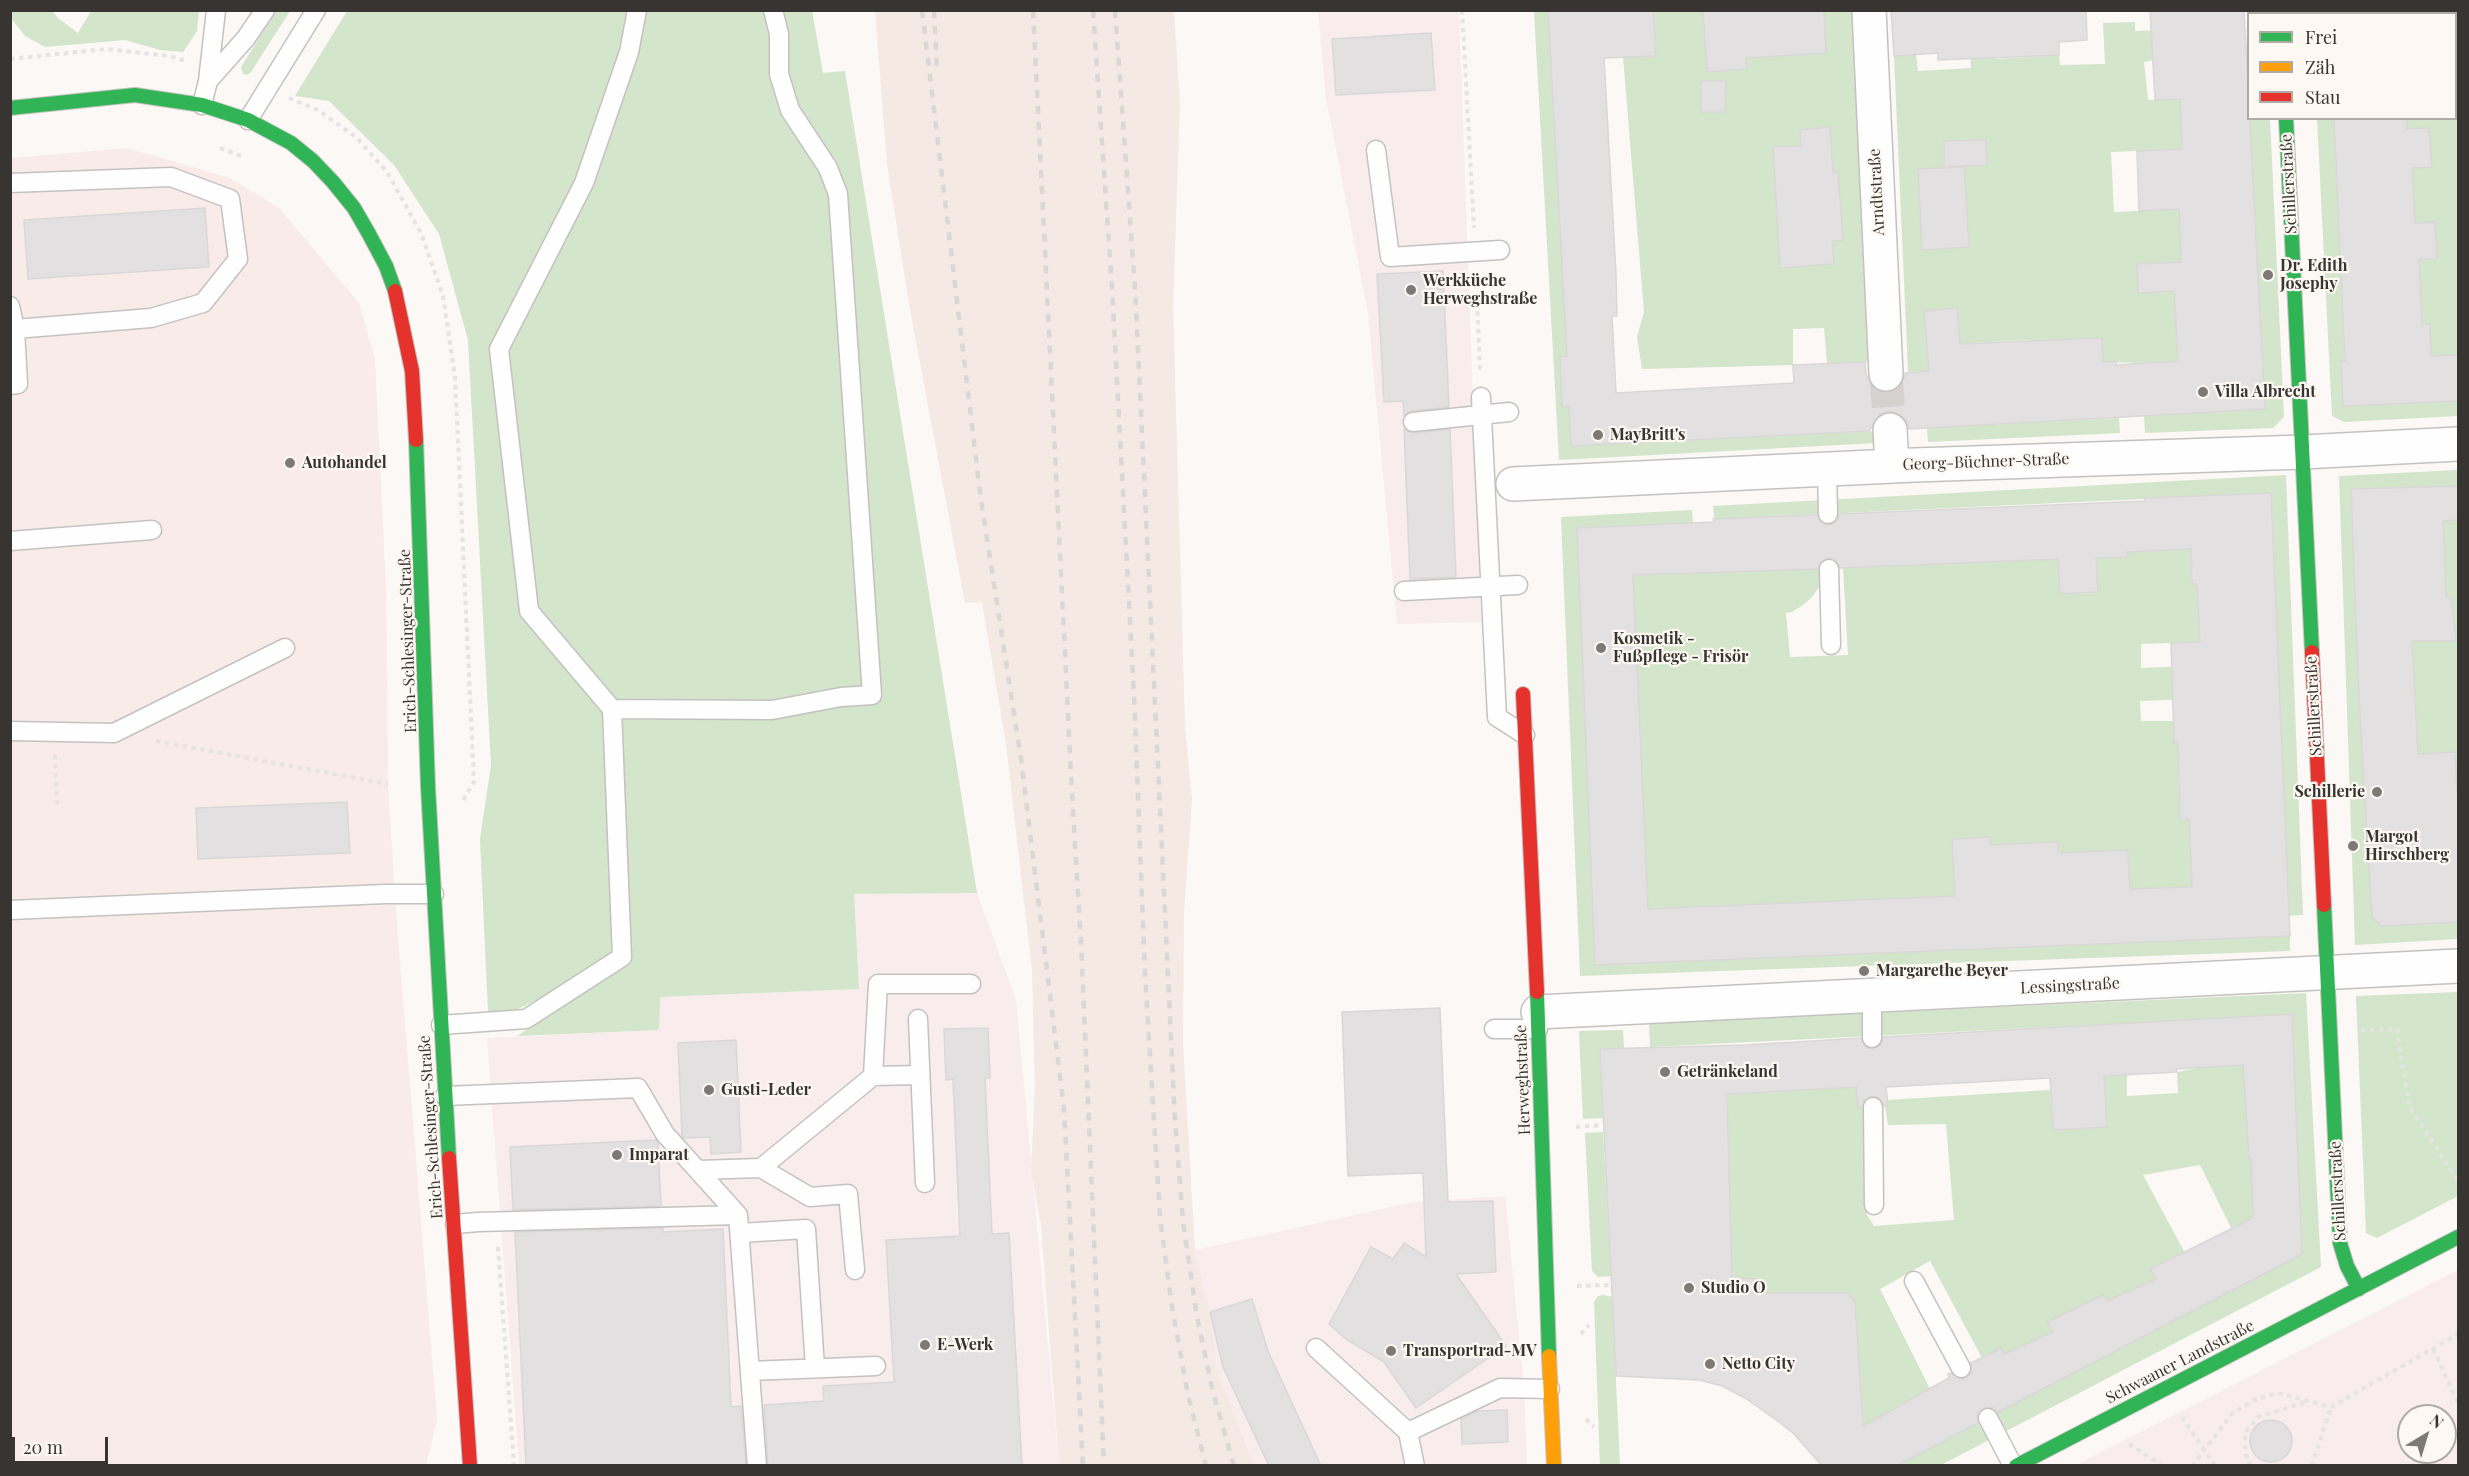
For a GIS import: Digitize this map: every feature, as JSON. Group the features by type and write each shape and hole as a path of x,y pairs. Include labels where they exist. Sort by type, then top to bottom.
{"street":[{"name":"Arndtstraße","path":"1869,10 1886,374"},
{"name":"Erich-Schlesinger-Straße","path":"10,108 135,95 202,105 249,120 291,143 333,182 354,208 369,234 386,266 399,302 412,371 419,481 428,788 445,1096 470,1466"},
{"name":"Schillerstraße","path":"2286,120 2340,1243 2347,1266 2359,1289"},
{"path":"1890,430 1892,466"},
{"name":"Georg-Büchner-Straße","path":"1513,484 1892,466 2302,452 2458,444"},
{"name":"Herweghstraße","path":"1523,694 1538,1021 1554,1466"},
{"name":"Lessingstraße","path":"1538,1021 1872,996 2458,966"},
{"name":"Schwaaner Landstraße","path":"2015,1466 2458,1237"}],"lane":[{"path":"202,105 208,81 216,10"},
{"path":"208,81 246,38 265,10"},
{"path":"249,120 316,10"},
{"path":"441,1025 526,1019 622,957 612,709 529,611 499,349 584,183 629,52 637,10"},
{"path":"612,709 772,710 841,697 872,695 838,194 828,168 790,110 779,74 779,34 773,10"},
{"path":"1377,150 1390,257 1500,250"},
{"path":"10,183 171,177 231,199 238,259 202,303 151,318 15,329"},
{"path":"10,306 15,329 18,384 10,385"},
{"path":"1482,406 1497,717 1525,735"},
{"path":"1413,422 1482,406 1509,412"},
{"path":"1827,469 1828,514"},
{"path":"10,541 152,530"},
{"path":"1829,569 1831,645"},
{"path":"1404,591 1518,585"},
{"path":"10,731 55,730 114,733 285,648"},
{"path":"10,910 385,894 434,894"},
{"path":"873,1076 878,984 971,984"},
{"path":"1872,996 1872,1038"},
{"path":"918,1018 925,1184"},
{"path":"1494,1029 1538,1021"},
{"path":"761,1167 873,1076 920,1076"},
{"path":"445,1096 638,1088 665,1134 698,1170 739,1224 757,1466"},
{"path":"1873,1107 1875,1205"},
{"path":"698,1170 761,1167 810,1197 848,1194 855,1270"},
{"path":"454,1224 478,1222 739,1224 806,1229 814,1368"},
{"path":"1914,1281 1961,1368"},
{"path":"1316,1348 1408,1432 1415,1466"},
{"path":"750,1371 876,1366"},
{"path":"1408,1432 1500,1388 1550,1389"},
{"path":"1988,1418 2015,1466"}],"path":[{"path":"1462,10 1482,406"},
{"path":"217,147 246,158"},
{"path":"55,730 57,807"},
{"path":"114,733 388,784"},
{"path":"2330,1032 2397,1029 2409,1106 2458,1181"},
{"path":"1576,1127 1603,1125"},
{"path":"478,1222 498,1241 514,1466"},
{"path":"1578,1336 1589,1325"},
{"path":"2312,1466 2331,1407 2458,1334"},
{"path":"2433,1350 2458,1403"},
{"path":"2192,1466 2232,1414 2254,1400 2278,1393 2331,1407"},
{"path":"2251,1466 2245,1453 2245,1433 2258,1417 2310,1401"},
{"path":"2182,1417 2215,1466"},
{"path":"1585,1419 1594,1427"},
{"path":"2129,1444 2163,1466"}],"shaded area":[{"path":"875,11 1174,11 1180,105 1173,305 1185,728 1192,799 1184,911 1183,1044 1195,1250 1210,1312 1217,1369 1254,1465 1059,1465 1041,1225 1031,1170 1035,1088 1032,971 1006,744 982,602 965,603 909,304 887,164"},
{"path":"1318,11 1459,11 1481,622 1397,624 1368,313 1326,98"},
{"path":"127,148 230,178 279,208 359,303 375,360 386,589 388,784 396,913 437,1420 426,1465 11,1466 11,158"},
{"path":"977,893 1016,1000 1059,1465 519,1465 487,1038 659,1030 659,997 859,989 853,894"},
{"path":"1505,1196 1524,1388 1527,1465 1254,1465 1217,1369 1210,1312 1195,1250 1414,1202"},
{"path":"2458,1270 2458,1465 2076,1465"}],"green space":[{"path":"10,11 52,11 78,33 91,11 199,11 197,31 183,52 160,50 125,40 45,47 25,36 11,18"},
{"path":"276,11 290,11 251,72 247,75 243,74 241,67"},
{"path":"347,11 812,11 823,73 845,71 977,893 854,894 859,989 660,997 659,1030 517,1036 566,1004 556,991 516,1010 488,1012 480,839 491,765 468,340 439,234 394,165 329,101 295,96"},
{"path":"1534,11 1548,11 1567,356 1560,357 1562,406 1569,406 1571,446 1876,431 1876,443 1559,460"},
{"path":"1653,11 1703,11 1718,71 1746,69 1746,58 1826,53 1824,11 1854,11 1873,361 1827,364 1824,328 1793,329 1793,365 1642,369 1637,337 1644,312 1623,57 1656,55"},
{"path":"2458,11 2458,416 2344,422 2332,416 2317,120 2457,120 2457,12 2312,12"},
{"path":"2135,22 2135,31 2161,30 2153,60 2144,62 2148,100 2180,99 2182,149 2111,152 2114,212 2179,209 2182,262 2137,264 2138,292 2174,291 2175,316 2190,315 2188,361 2103,362 2101,338 2051,341 2030,366 2029,340 1972,343 1973,369 1908,372 1894,56 1916,54 1918,71 1971,68 1970,51 1995,44 1996,59 2059,55 2060,65 2105,64 2103,23"},
{"path":"2250,120 2270,120 2284,417 2273,428 2145,433 2144,415 2265,409"},
{"path":"2119,418 2120,433 1928,442 1927,428"},
{"path":"2458,470 2458,939 2355,945 2339,476"},
{"path":"2286,475 2303,915 2289,916 2271,493 1714,519 1713,506"},
{"path":"1692,510 1693,523 1577,528 1596,965 2290,936 2290,951 1580,976 1561,517"},
{"path":"2127,534 2148,551 2206,548 2213,583 2200,642 2141,644 2141,668 2214,665 2215,698 2140,701 2141,721 2173,721 2174,743 2220,741 2221,771 2178,773 2180,819 2225,817 2191,852 2191,873 2238,885 2130,889 2128,850 2083,852 2084,888 1992,890 1990,837 1952,840 1955,896 1648,909 1633,575 1823,569 1821,584 1813,596 1792,612 1786,613 1790,657 1848,655 1843,568 2058,559 2060,594 2097,593 2096,558 2127,557"},
{"path":"2458,992 2458,1196 2377,1238 2366,1233 2356,996"},
{"path":"2306,993 2321,1267 1941,1465 1905,1465 1901,1462 2302,1254 2292,1015 1650,1047 1649,1023"},
{"path":"1623,1030 1624,1048 1600,1049 1603,1118 1583,1119 1579,1031"},
{"path":"2243,1065 2252,1172 2253,1227 2235,1236 2200,1165 2143,1175 2185,1253 2151,1269 2155,1279 2107,1301 2103,1295 2048,1322 2052,1332 2004,1354 2001,1348 1982,1358 1930,1261 1880,1289 1930,1389 1863,1426 1855,1302 1849,1293 1760,1293 1732,1278 1727,1088 1856,1087 1858,1107 1867,1107 1867,1215 1874,1226 1954,1220 1946,1124 1888,1125 1885,1106 1888,1106 1887,1100 2050,1090 2053,1130 2106,1127 2104,1076 2127,1075 2127,1096 2178,1093 2177,1072 2197,1068"},
{"path":"1603,1132 1611,1276 1598,1277 1592,1271 1585,1133"},
{"path":"1598,1296 1612,1297 1620,1465 1600,1465 1594,1302"}],"building":[{"path":"1548,10 1653,10 1656,56 1604,58 1616,274 1617,316 1612,316 1616,393 1794,383 1793,365 1865,362 1866,374 1871,385 1878,391 1887,393 1896,390 1902,383 1905,373 1929,371 1924,311 1957,308 1960,344 2102,338 2103,362 2116,361 2116,365 2178,361 2174,291 2138,293 2137,264 2181,262 2179,209 2139,211 2137,151 2182,149 2180,99 2155,100 2150,10 2244,10 2247,120 2250,120 2265,409 1909,429 1906,420 1899,414 1888,411 1879,415 1869,431 1571,446 1569,406 1562,407 1560,357 1567,356"},
{"path":"1703,10 1824,10 1826,53 1746,58 1747,69 1707,72"},
{"path":"1891,10 2086,10 2087,40 2059,42 2059,55 1938,60 1938,53 1894,56"},
{"path":"1431,33 1435,90 1336,95 1332,39"},
{"path":"1701,81 1726,81 1725,112 1701,112"},
{"path":"2334,120 2407,120 2407,129 2429,128 2432,167 2412,168 2415,223 2435,222 2437,259 2419,259 2422,325 2430,324 2431,356 2458,355 2458,401 2343,406 2341,361 2345,361"},
{"path":"1830,127 1833,173 1838,172 1843,240 1832,241 1834,264 1780,268 1773,147 1801,146 1800,130"},
{"path":"1986,140 1987,165 1944,167 1944,141"},
{"path":"1964,167 1969,247 1922,250 1918,169"},
{"path":"205,208 209,267 28,279 24,220"},
{"path":"1443,271 1449,407 1412,411 1404,416 1403,401 1384,402 1377,274"},
{"path":"1404,429 1414,433 1450,429 1456,577 1410,579"},
{"path":"2458,486 2458,520 2443,521 2446,598 2451,598 2456,641 2412,641 2418,754 2455,752 2458,807 2458,922 2381,926 2372,917 2359,700 2351,489"},
{"path":"2271,493 2290,936 1595,965 1577,528 1817,515 1822,524 1829,525 1838,520 1839,514 2145,501 2145,498","holes":["2191,549 2192,584 2197,584 2200,642 2171,643 2174,743 2178,743 2180,819 2189,819 2192,887 2130,889 2128,850 2058,853 2058,842 1990,845 1990,837 1952,839 1955,896 1648,909 1633,575 1818,569 1819,563 1828,558 1835,559 1840,568 2058,559 2060,594 2098,592 2096,558 2128,557 2127,552"]},
{"path":"347,802 350,853 198,859 196,808"},
{"path":"1440,1008 1448,1202 1493,1201 1496,1272 1456,1274 1506,1346 1416,1408 1384,1362 1346,1339 1329,1324 1371,1247 1393,1259 1404,1243 1426,1257 1423,1173 1348,1176 1342,1012"},
{"path":"2292,1014 2302,1254 1998,1412 1994,1408 1983,1408 1978,1412 1978,1423 1896,1466 1822,1466 1794,1434 1779,1422 1745,1398 1722,1386 1699,1380 1616,1376 1600,1049 1745,1045 1861,1038 1866,1047 1873,1049 1881,1044 1883,1037","holes":["2243,1065 2249,1158 2251,1158 2253,1218 2150,1269 2156,1279 2107,1301 2103,1295 2047,1322 2053,1332 2004,1354 2001,1348 1971,1363 1971,1373 1966,1378 1960,1379 1951,1373 1948,1374 1949,1378 1863,1426 1855,1302 1848,1293 1760,1293 1759,1279 1732,1278 1727,1094 1856,1087 1858,1108 1862,1107 1864,1101 1872,1096 1879,1098 1884,1106 1888,1106 1886,1087 2050,1078 2053,1130 2107,1127 2104,1076"]},
{"path":"988,1028 990,1078 985,1078 992,1234 1009,1233 1022,1466 768,1466 764,1405 824,1401 823,1386 894,1382 886,1240 960,1236 953,1079 946,1080 944,1029"},
{"name":"Gusti-Leder","path":"736,1040 741,1152 711,1154 710,1137 684,1138 682,1136 678,1043"},
{"path":"656,1140 661,1206 513,1210 510,1147"},
{"path":"663,1228 663,1232 723,1229 731,1407 741,1406 746,1466 526,1466 515,1232"},
{"path":"1252,1299 1268,1351 1321,1466 1269,1466 1223,1367 1210,1312"},
{"path":"1507,1410 1508,1442 1462,1444 1461,1419 1478,1411"},
{"path":"2271,1420 2286,1426 2292,1441 2286,1456 2271,1462 2256,1456 2250,1441 2256,1426"}],"tunnel":[{"path":"1886,374 1890,430"}],"railway":[{"path":"922,10 981,500 1021,759 1064,1109 1083,1466"},
{"path":"934,10 937,71"},
{"path":"1033,10 1081,942 1104,1466"},
{"path":"1093,10 1112,288 1134,695 1145,974 1160,1217 1172,1307 1188,1395 1206,1466"},
{"path":"1115,10 1135,288 1175,1121 1183,1222 1197,1317 1213,1392 1234,1466"}],"traffic: fast":[{"path":"10,108 135,95 202,105 248,120 291,143 333,182 354,208 369,234 386,266 395,291"},
{"path":"2286,120 2312,652"},
{"path":"416,440 428,787 449,1158"},
{"path":"2324,905 2340,1243 2347,1266 2359,1289"},
{"path":"1537,992 1549,1356"},
{"path":"2016,1466 2458,1237"}],"traffic: slow":[{"path":"1549,1356 1554,1466"}],"traffic: jam":[{"path":"395,291 412,371 416,440"},
{"path":"2312,652 2324,905"},
{"path":"1523,694 1537,992"},
{"path":"449,1158 470,1466"}],"place":[{"name":"Dr. Edith Josephy","path":"2268,275"},
{"name":"Werkküche Herweghstraße","path":"1411,290"},
{"name":"Villa Albrecht","path":"2203,392"},
{"name":"MayBritt's","path":"1598,435"},
{"name":"Autohandel","path":"290,463"},
{"name":"Kosmetik - Fußpflege - Frisör","path":"1601,648"},
{"name":"Schillerie","path":"2377,792"},
{"name":"Margot Hirschberg","path":"2353,846"},
{"name":"Margarethe Beyer","path":"1864,971"},
{"name":"Getränkeland","path":"1665,1072"},
{"name":"Gusti-Leder","path":"709,1090"},
{"name":"Imparat","path":"617,1155"},
{"name":"Studio O","path":"1689,1288"},
{"name":"E-Werk","path":"925,1345"},
{"name":"Transportrad-MV","path":"1391,1351"},
{"name":"Netto City","path":"1710,1364"}]}
